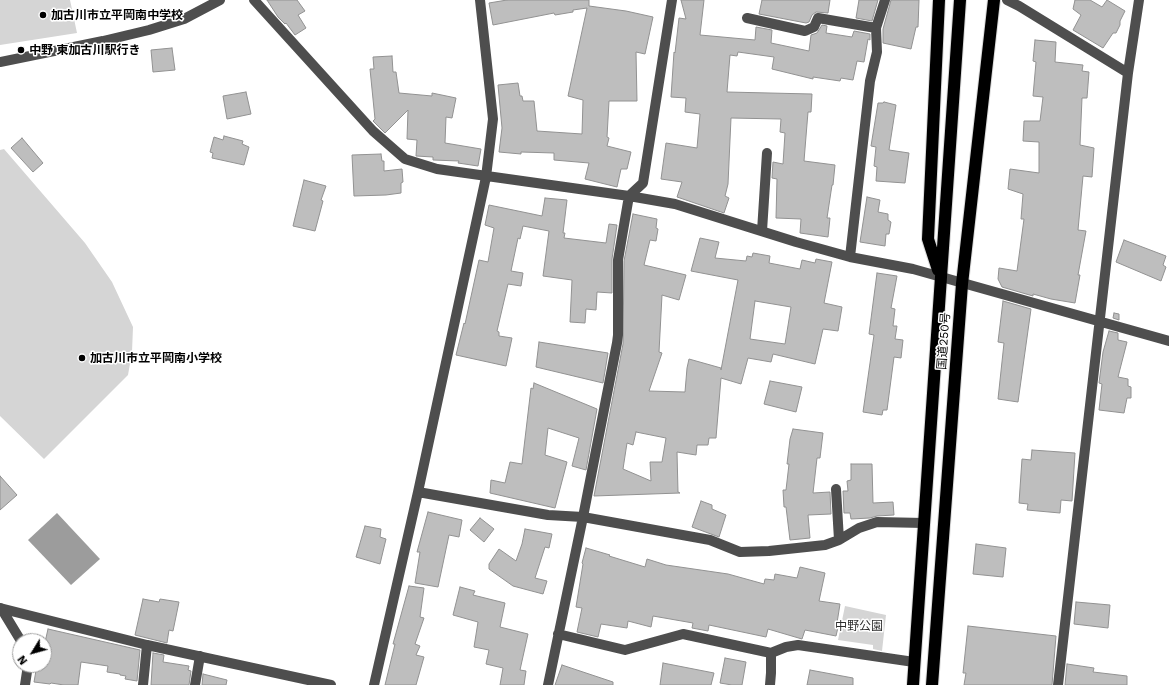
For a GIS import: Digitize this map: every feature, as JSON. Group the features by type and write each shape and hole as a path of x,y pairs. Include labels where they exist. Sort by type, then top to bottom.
{"highway":[{"path":"939,0 928,239 940,277"},
{"name":"国道250号","path":"913,685 960,0"},
{"name":"国道250号","path":"932,685 962,284 994,0"}],"street":[{"path":"0,62 149,30 184,19 220,0"},
{"path":"254,0 373,131 405,159 437,169 629,196 675,204 850,257 913,269 1169,341"},
{"path":"374,685 418,492 486,177 493,119 480,0"},
{"path":"548,685 583,517 618,335 618,260 629,196 643,182 672,0"},
{"path":"850,257 870,81 877,52 876,28 885,0"},
{"path":"1007,0 1128,73"},
{"path":"1058,685 1101,322 1128,73 1139,0"},
{"path":"747,18 806,31 814,26 818,18 876,28"},
{"path":"762,231 767,153"},
{"path":"836,489 839,540"},
{"path":"418,492 548,515 583,517 710,540 740,552 769,551 825,545 839,540 859,528 877,522 924,523"},
{"path":"1,608 16,633"},
{"path":"1,608 147,645 315,683 331,685"},
{"path":"558,634 625,650 683,634 771,654 786,647 798,645 914,662"},
{"path":"143,685 147,645"},
{"path":"770,685 771,654"},
{"path":"195,685 200,656"},
{"path":"25,685 27,673"}],"green space":[{"name":"加古川市立平岡南中学校","path":"0,0 70,0 77,33 0,45"},
{"path":"4,149 85,243 112,282 133,327 132,352 128,375 44,459 0,416 0,150"},
{"name":"中野公園","path":"845,606 886,615 882,651 873,649 873,645 838,640"}],"shaded area":[{"path":"57,513 100,559 71,585 28,540"}],"building":[{"path":"267,0 297,0 305,11 298,15 306,28 295,35 286,23 285,24 278,17"},
{"path":"507,0 589,0 589,6 626,11 653,17 645,54 636,52 637,101 609,101 607,137 609,138 607,146 631,152 627,169 621,169 617,187 585,179 589,163 554,160 554,153 521,152 521,154 499,152 502,128 498,85 518,83 520,96 522,96 523,101 534,101 537,131 582,134 583,100 568,96 587,8 573,10 573,12 555,15 554,13 493,25 489,3"},
{"path":"681,0 704,0 700,35 755,40 756,27 772,30 771,43 809,51 811,35 817,33 822,25 827,26 826,33 852,37 854,31 870,34 870,40 868,39 864,62 857,61 853,80 841,78 840,81 813,77 813,79 772,69 774,57 738,52 737,56 730,55 727,92 812,94 811,112 808,112 804,161 835,165 827,218 830,218 828,237 800,233 801,219 776,218 777,179 772,178 773,162 783,164 785,133 780,132 781,119 731,118 728,184 725,196 729,198 724,213 677,197 682,182 661,179 666,143 697,148 700,114 685,112 686,98 671,97 674,52 675,53 679,18 686,19"},
{"path":"762,0 830,0 828,13 816,12 812,15 809,22 806,23 759,14"},
{"path":"859,0 878,0 872,21 856,18"},
{"path":"891,0 919,0 918,27 916,27 911,49 883,43 883,29"},
{"path":"1075,0 1090,0 1102,7 1107,0 1125,11 1116,33 1113,33 1103,48 1073,30 1081,15 1073,9"},
{"path":"1035,40 1056,42 1055,62 1083,65 1082,71 1089,72 1087,98 1082,98 1080,145 1094,148 1092,177 1083,176 1078,230 1086,231 1078,275 1080,275 1075,303 1033,294 1033,296 1002,287 998,279 999,268 1017,271 1024,219 1021,219 1023,194 1008,189 1010,169 1039,173 1039,142 1023,141 1024,121 1040,121 1043,97 1033,96 1036,62 1033,61"},
{"path":"172,48 175,70 153,72 151,50"},
{"path":"392,56 393,72 396,72 399,93 432,96 432,93 456,98 452,118 446,117 445,143 481,149 478,166 458,163 459,161 433,160 433,157 416,156 417,140 407,139 408,110 385,133 373,121 375,119 370,69 374,69 373,57"},
{"path":"246,92 251,114 227,119 223,96"},
{"path":"884,102 896,105 889,150 909,153 905,183 876,181 877,167 874,166 876,147 871,146 878,103"},
{"path":"224,136 243,141 242,144 249,147 244,165 212,158 213,153 210,152 214,137 223,140"},
{"path":"22,138 43,163 33,172 11,148"},
{"path":"381,154 382,161 384,161 384,171 402,169 403,182 401,183 401,193 354,196 352,155"},
{"path":"304,180 326,186 321,200 323,201 315,231 293,226"},
{"path":"867,197 880,200 878,212 888,214 888,220 891,222 889,234 886,234 885,246 860,242"},
{"path":"545,198 567,200 563,233 565,233 564,238 606,243 609,224 617,225 612,259 612,293 597,292 596,310 586,309 585,323 570,322 572,280 543,276 549,231 523,226 520,239 518,238 511,271 523,273 521,286 508,284 497,331 499,332 499,336 512,338 506,366 456,355 464,323 465,324 479,260 488,262 494,228 485,225 489,205 542,216"},
{"path":"633,214 657,219 656,228 658,229 656,241 650,240 644,265 686,275 679,300 662,295 659,352 662,353 649,391 685,392 689,359 721,368 721,370 738,280 691,271 700,238 719,242 715,258 746,261 747,256 752,257 753,253 770,256 769,263 800,269 802,260 815,263 816,259 832,262 824,303 842,307 838,331 823,329 815,364 773,354 771,362 748,358 741,384 721,378 716,438 709,438 708,445 697,445 696,455 677,452 678,492 680,493 594,496 623,344 624,261","holes":["755,301 791,307 785,344 750,339","636,432 666,438 662,462 650,462 651,481 623,469 627,443 633,445"]},
{"path":"1124,240 1166,256 1163,265 1166,267 1161,281 1116,262"},
{"path":"877,273 897,276 891,308 895,309 893,326 897,326 895,339 903,340 901,358 894,357 887,410 883,410 882,415 863,412 874,335 869,334"},
{"path":"1003,301 1031,309 1018,402 998,399 1004,343 998,342"},
{"path":"1114,313 1119,314 1119,320 1113,318"},
{"path":"1109,331 1118,333 1118,340 1127,342 1118,377 1128,379 1128,386 1131,387 1131,398 1127,398 1124,413 1099,410 1102,384 1099,383 1103,352"},
{"path":"539,342 608,353 603,383 536,367"},
{"path":"770,381 802,387 796,412 764,404"},
{"path":"534,383 597,409 586,470 572,466 579,438 548,428 545,455 567,462 555,508 490,493 491,480 505,483 510,462 522,464 531,388 533,389"},
{"path":"793,429 823,433 820,458 817,458 813,493 830,492 831,514 808,515 810,538 790,540 786,507 784,507 783,490 786,490 789,464 787,464 790,439"},
{"path":"1032,450 1075,453 1072,501 1061,500 1060,513 1027,510 1028,504 1019,503 1022,459 1031,460"},
{"path":"851,464 872,464 873,503 893,502 894,515 851,519 850,513 844,513 843,491 848,491 847,481 851,480"},
{"path":"0,476 17,495 0,510"},
{"path":"701,501 712,505 712,509 726,515 719,537 692,527"},
{"path":"428,512 462,520 459,537 449,535 438,587 415,583 420,552 417,552"},
{"path":"480,518 494,529 484,542 470,530"},
{"path":"365,526 381,529 380,537 386,539 380,564 356,557"},
{"path":"525,529 552,534 549,548 545,547 535,578 547,581 543,594 513,586 489,569 489,564 499,549 516,561"},
{"path":"976,544 1006,548 1003,577 973,574"},
{"path":"586,548 645,567 647,559 666,565 728,574 764,584 765,579 774,580 775,574 797,578 800,567 825,573 819,601 840,604 837,623 839,623 836,636 805,630 802,639 768,629 766,637 709,625 708,631 692,628 693,623 653,616 651,627 628,621 627,628 601,624 598,637 577,632 582,608 576,607 582,563"},
{"path":"409,586 424,588 420,617 424,618 415,644 420,646 416,655 424,657 416,685 385,685 395,644 393,644"},
{"path":"460,587 475,591 473,595 505,603 500,627 528,634 520,670 526,671 524,685 500,685 503,668 486,664 489,650 474,647 478,622 453,615"},
{"path":"143,599 159,602 160,599 179,602 173,631 169,630 167,643 135,635"},
{"path":"1076,602 1110,605 1108,628 1074,624"},
{"path":"968,626 1056,636 1052,685 964,685 966,673 963,673"},
{"path":"48,629 140,650 137,681 125,679 126,676 120,674 107,672 108,666 81,662 78,685 34,682 36,673 52,673 52,633 47,633"},
{"path":"153,653 164,655 163,662 189,666 188,670 191,671 189,685 151,685"},
{"path":"725,658 746,662 742,685 720,683"},
{"path":"663,663 714,673 711,685 660,685"},
{"path":"1067,664 1094,668 1093,672 1127,676 1127,685 1065,685"},
{"path":"562,665 613,682 613,685 555,685"},
{"path":"810,670 853,678 853,685 807,685"},
{"path":"203,674 227,680 226,685 202,685"}],"place":[{"name":"加古川市立平岡南中学校","path":"43,15"},
{"name":"中野 東加古川駅行き","path":"21,50"},
{"name":"加古川市立平岡南小学校","path":"82,358"}]}
